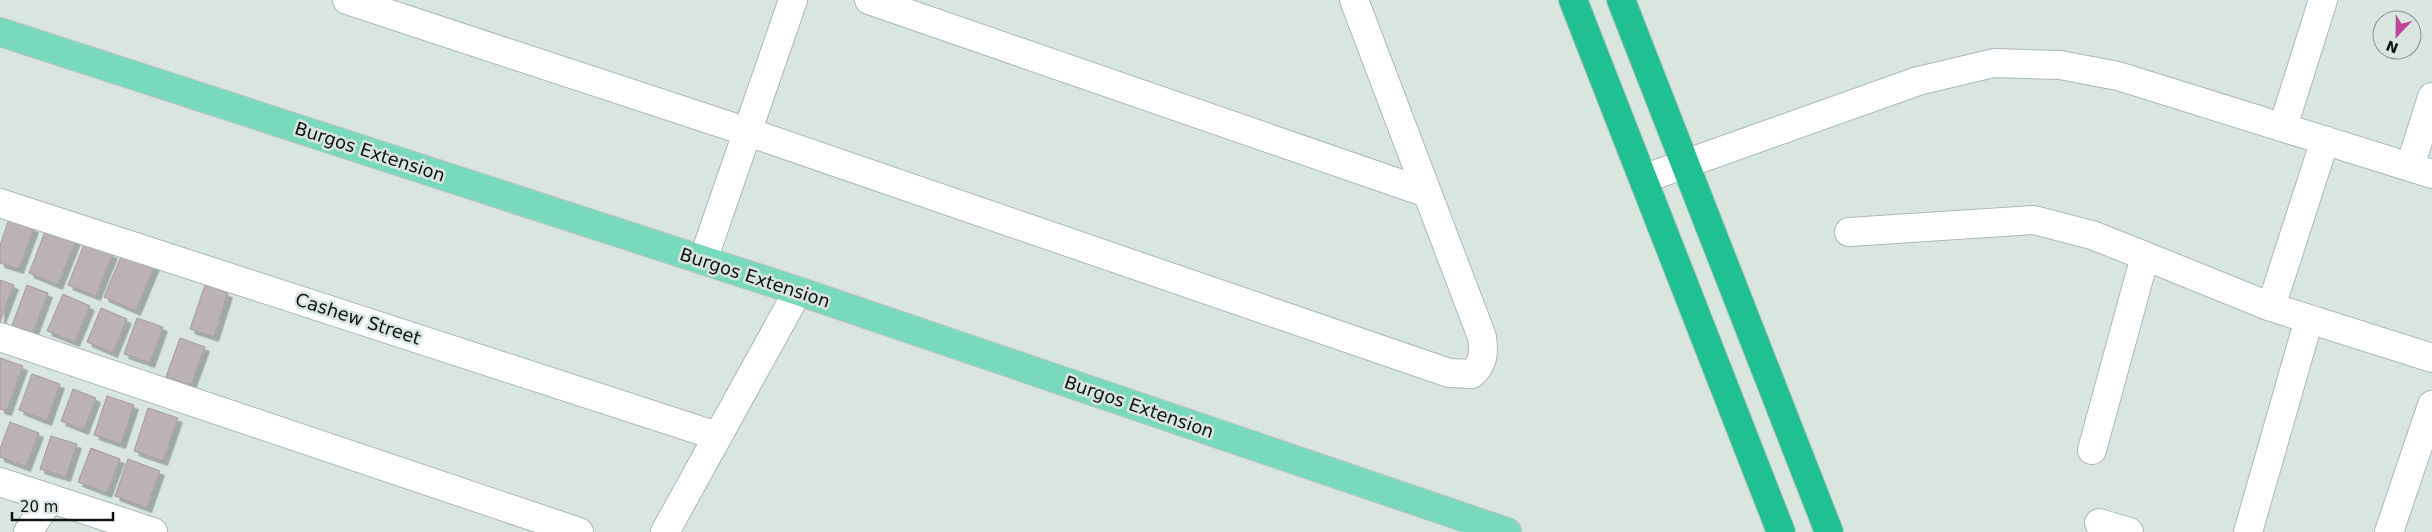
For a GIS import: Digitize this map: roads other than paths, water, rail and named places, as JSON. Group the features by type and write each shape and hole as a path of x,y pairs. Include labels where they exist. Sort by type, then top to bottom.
{"highway":[{"path":"1573,0 1781,532"},
{"path":"1621,0 1829,532"}],"main road":[{"name":"Burgos Extension","path":"0,32 798,291 1466,525 1507,532"}],"street":[{"path":"347,0 748,132 1448,373 1472,374 1479,368 1483,359 1482,337 1354,0"},
{"path":"703,260 793,0"},
{"path":"870,0 1427,193"},
{"path":"2283,126 2323,0"},
{"path":"1643,179 1908,84 1994,63 2060,65 2118,76 2421,170 2432,97"},
{"path":"2271,307 2325,140"},
{"name":"Cashew Street","path":"0,202 717,436"},
{"path":"1849,232 2034,220 2092,235 2271,307 2432,358"},
{"path":"2092,450 2145,256"},
{"path":"665,532 798,291"},
{"path":"2248,532 2309,319"},
{"path":"0,338 578,532"},
{"path":"2389,532 2432,405"},
{"path":"0,482 153,532"},
{"path":"28,532 50,498"},
{"path":"2099,522 2129,532"}]}
